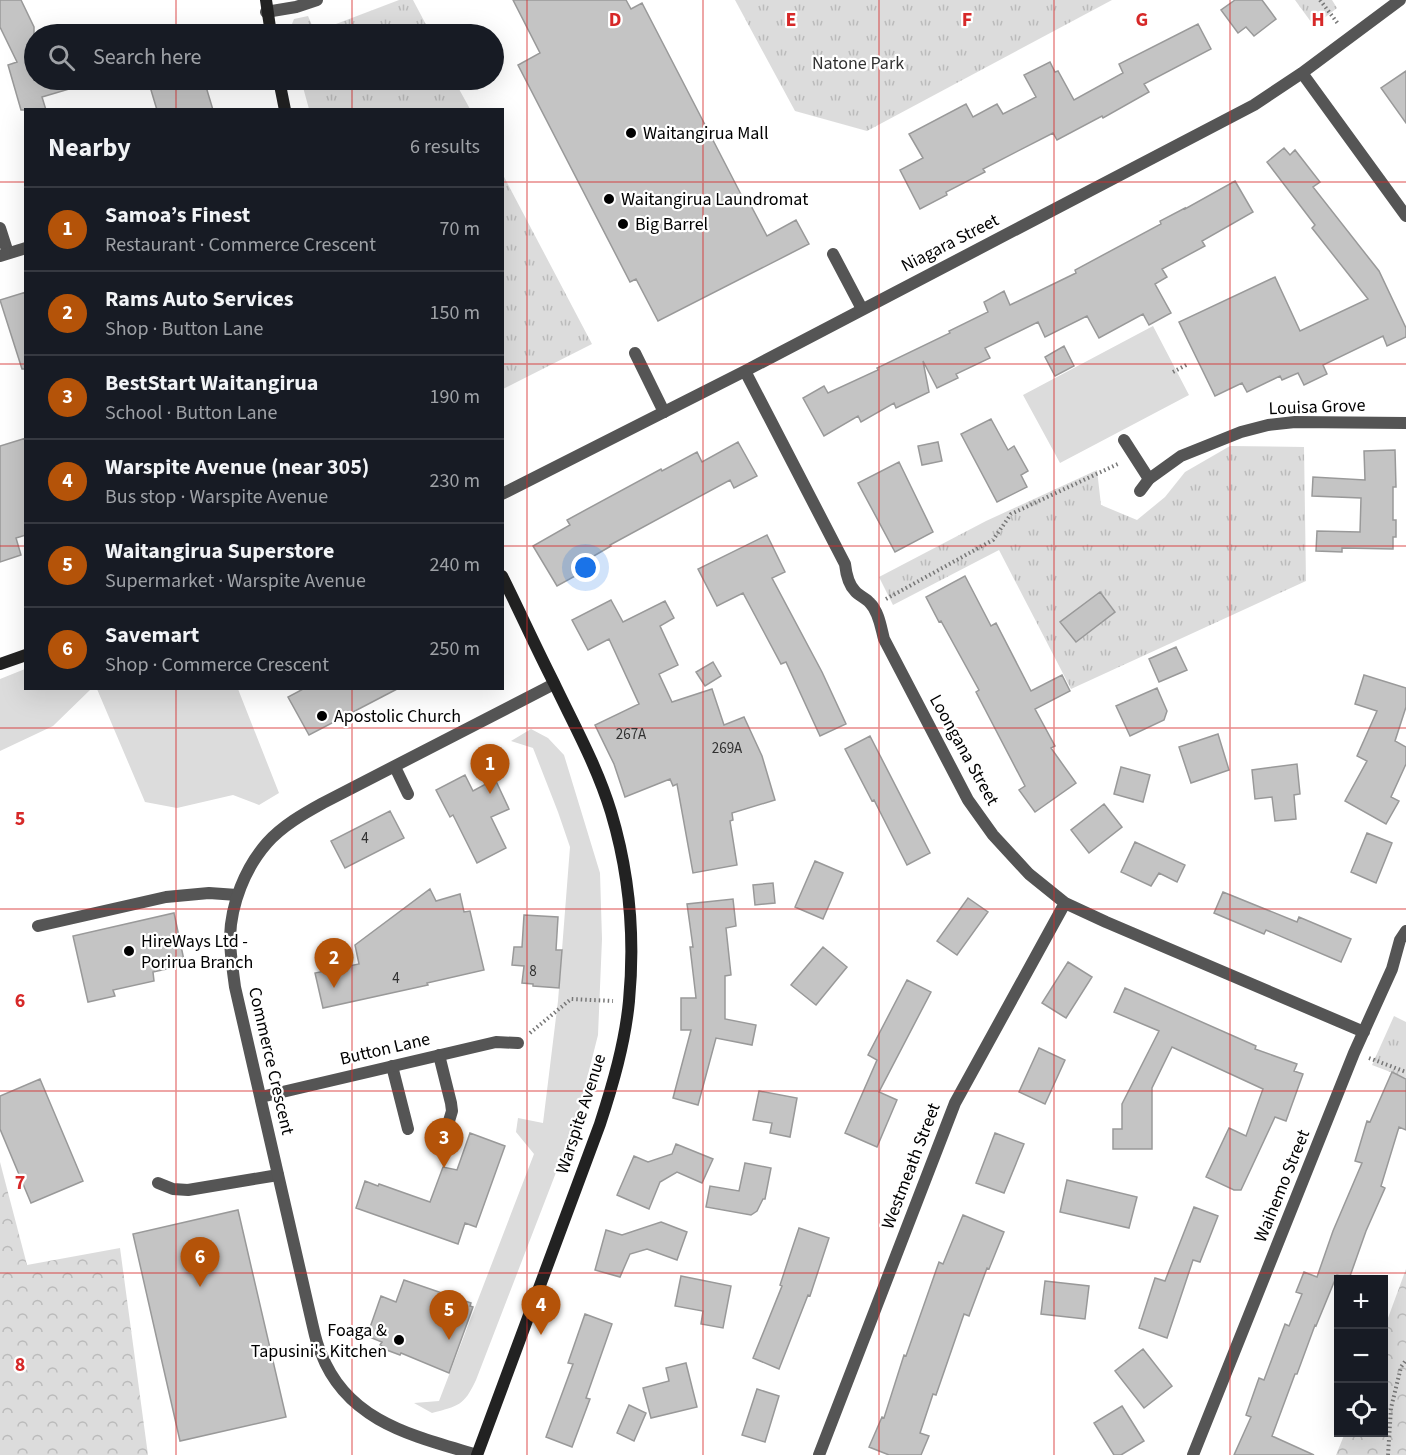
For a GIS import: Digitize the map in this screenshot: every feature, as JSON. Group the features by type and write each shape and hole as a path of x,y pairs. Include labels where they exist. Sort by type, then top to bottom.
{"main road":[{"path":"266,6 269,24"},
{"path":"281,90 285,108"},
{"name":"Warspite Avenue","path":"477,1455 600,1124 617,1067 629,1001 631,966 625,878 610,811 580,736 504,580"},
{"path":"0,664 24,656"}],"street":[{"path":"266,6 296,7 317,0"},
{"name":"Niagara Street","path":"504,493 746,371 1254,105 1302,73 1400,0"},
{"path":"1302,73 1406,216"},
{"path":"0,228 4,255 24,249"},
{"path":"833,254 862,309"},
{"path":"635,353 664,412"},
{"name":"Loongana Street","path":"746,371 845,564 847,577 855,591 871,603 878,616 884,639 968,800 993,835 1029,874 1065,903 1364,1032"},
{"name":"Louisa Grove","path":"1140,491 1149,479 1181,456 1241,432 1268,425 1295,422 1406,423"},
{"path":"1124,440 1149,479"},
{"name":"Commerce Crescent","path":"477,1455 427,1440 391,1426 365,1412 347,1397 321,1354 235,987 230,937 237,895 252,864 266,844 298,817 554,684"},
{"path":"395,767 408,794"},
{"path":"38,926 166,897 209,893 237,895"},
{"name":"Westmeath Street","path":"819,1455 955,1103 1065,903"},
{"name":"Waihemo Street","path":"1193,1455 1354,1053 1392,969 1400,939 1406,931"},
{"name":"Button Lane","path":"261,1097 496,1042 518,1043"},
{"path":"439,1055 451,1103 452,1110 449,1120"},
{"path":"392,1066 408,1129"},
{"path":"158,1183 173,1189 188,1190 278,1175"}],"path":[{"path":"1320,0 1349,38"},
{"path":"1173,372 1188,364"},
{"path":"872,606 993,540 1011,514 1134,456"},
{"path":"518,1043 571,999 629,1001"},
{"path":"1354,1053 1406,1072"},
{"path":"1388,1455 1391,1408 1401,1367 1406,1360"}],"green space":[{"path":"399,0 413,0 426,24 336,24"},
{"name":"Natone Park","path":"735,0 1112,0 867,131 795,111"},
{"path":"1295,0 1332,0 1337,8 1314,26"},
{"path":"308,16 312,24 292,24 294,19"},
{"path":"304,90 460,90 469,108 309,108"},
{"path":"504,177 592,344 504,388"},
{"path":"1153,326 1189,395 1060,463 1023,395"},
{"path":"1230,446 1304,447 1306,581 1071,689 999,550 893,605 879,577 986,521 1097,470 1101,505 1137,520 1165,497 1185,472"},
{"path":"24,669 24,690 90,690 53,726 0,751 0,679"},
{"path":"97,690 238,690 279,793 259,805 233,795 177,808 145,802"},
{"path":"531,729 548,738 564,755 600,873 602,939 598,1035 577,1118 476,1380 468,1395 459,1404 432,1413 414,1403 439,1401 534,1154 516,1132 518,1118 543,1123 558,1001 570,847 533,748 511,741"},
{"path":"1394,1016 1406,1022 1406,1078 1372,1065"},
{"path":"0,1162 27,1265 120,1248 148,1455 0,1455"},
{"path":"1406,1269 1406,1455 1336,1455 1343,1437 1388,1437 1388,1318"}],"building":[{"path":"0,0 21,0 33,24 24,24 24,90 66,90 42,97 45,108 21,110 8,65 17,62 0,27"},
{"name":"Waitangirua Mall","path":"513,0 626,0 631,9 642,3 746,204 749,202 767,236 796,220 809,244 658,321 636,279 630,282 518,65 540,53"},
{"path":"1235,0 1262,0 1276,19 1254,36 1246,27 1238,33 1221,10"},
{"path":"1198,24 1211,49 1144,84 1149,92 1057,140 1053,133 983,169 985,172 946,192 947,195 920,209 900,170 923,158 909,134 966,104 973,117 997,104 1003,114 1036,97 1024,75 1050,62 1055,72 1058,71 1074,100 1123,73 1119,64"},
{"path":"1406,71 1406,123 1381,88"},
{"path":"151,90 207,90 212,108 156,108"},
{"path":"1284,148 1290,155 1295,150 1320,182 1313,187 1379,271 1406,328 1406,337 1387,346 1383,336 1323,365 1327,374 1304,385 1298,373 1282,380 1280,376 1247,392 1242,383 1215,396 1179,322 1275,277 1300,331 1368,299 1312,228 1315,225 1267,162"},
{"path":"1235,181 1253,212 1202,241 1205,246 1162,269 1167,277 1155,284 1171,313 1149,325 1143,314 1099,338 1087,316 1045,337 1038,322 985,348 990,358 956,374 958,378 937,388 923,361 929,392 896,408 894,403 861,422 858,416 824,436 803,398 824,386 828,393 950,333 949,331 988,312 984,302 1004,291 1010,305 1076,273 1075,270"},
{"path":"24,293 24,369 22,369 0,300"},
{"path":"1064,346 1074,366 1055,376 1045,357"},
{"path":"991,419 1008,450 1014,446 1028,471 1021,475 1027,487 997,502 961,434"},
{"path":"24,439 24,536 16,538 21,555 0,562 0,446"},
{"path":"738,442 757,476 734,488 730,480 610,545 573,568 577,575 557,586 533,546 570,525 567,520 661,469 662,471 697,452 702,462"},
{"path":"938,442 942,461 922,465 918,446"},
{"path":"1395,450 1396,487 1393,487 1393,520 1396,520 1396,537 1393,537 1393,549 1342,548 1342,552 1316,551 1317,531 1360,532 1361,498 1312,496 1313,477 1365,480 1364,451"},
{"path":"899,462 933,532 895,552 858,483"},
{"path":"767,535 785,572 772,578 822,672 846,724 820,736 786,662 781,664 743,593 717,606 698,569"},
{"path":"965,576 991,626 996,623 1031,691 1062,675 1070,691 1035,709 1055,746 1051,748 1076,783 1035,812 1019,790 1025,786 976,692 979,690 926,597"},
{"path":"1100,592 1115,612 1076,642 1060,622"},
{"path":"611,600 623,622 665,601 674,618 660,626 678,665 659,674 672,702 712,689 724,725 744,717 762,756 775,800 732,813 733,820 730,821 737,865 693,873 677,784 673,786 670,779 625,797 614,764 595,725 639,704 609,639 588,650 572,620"},
{"path":"1176,647 1187,670 1159,682 1149,659"},
{"path":"713,662 721,676 705,686 696,672"},
{"path":"1364,675 1406,688 1406,707 1395,741 1406,747 1406,764 1391,797 1399,801 1386,824 1345,801 1367,761 1357,756 1377,711 1355,704"},
{"path":"1157,688 1167,711 1164,720 1130,736 1116,706"},
{"name":"Apostolic Church","path":"301,690 395,690 309,735 288,697"},
{"path":"1218,734 1229,770 1191,783 1179,747"},
{"path":"870,736 930,853 907,865 845,749"},
{"path":"1297,764 1300,794 1294,795 1296,819 1275,821 1272,797 1255,799 1252,770"},
{"path":"1121,767 1150,775 1143,802 1114,794"},
{"path":"465,775 473,791 495,779 509,809 491,817 506,848 477,863 453,815 450,817 436,790"},
{"path":"1104,804 1122,827 1089,853 1071,830"},
{"path":"390,811 404,838 345,868 331,841"},
{"path":"1367,833 1392,843 1376,883 1351,872"},
{"path":"1135,842 1185,865 1177,882 1159,873 1151,886 1121,872"},
{"path":"815,861 843,873 823,919 795,907"},
{"path":"773,883 775,903 755,905 753,885"},
{"path":"430,889 436,901 460,894 464,912 470,911 484,970 323,1008 315,973 359,964 355,945"},
{"path":"1223,892 1297,922 1299,917 1351,939 1341,962 1266,930 1264,934 1214,913"},
{"path":"968,898 988,912 957,955 937,941"},
{"path":"733,899 736,926 726,928 731,975 725,976 725,1019 756,1025 752,1045 716,1038 698,1105 673,1098 691,1030 681,1030 681,998 696,998 690,947 693,947 687,904"},
{"name":"HireWays Ltd - Porirua Branch","path":"174,913 185,965 153,972 154,981 113,990 115,996 88,1002 73,936"},
{"path":"524,915 558,917 556,950 562,950 559,988 522,983 524,966 512,965 514,947 522,947"},
{"path":"823,947 847,967 816,1005 791,985"},
{"path":"1068,962 1092,977 1066,1018 1042,1003"},
{"path":"907,980 931,992 879,1092 897,1100 877,1147 845,1133 877,1060 868,1055"},
{"path":"1125,988 1256,1046 1255,1049 1297,1064 1294,1071 1303,1074 1286,1121 1275,1117 1241,1190 1234,1190 1206,1177 1229,1128 1246,1136 1263,1089 1172,1047 1152,1088 1152,1149 1113,1149 1113,1129 1122,1129 1122,1104 1159,1031 1114,1012"},
{"path":"1039,1048 1065,1060 1045,1104 1019,1092"},
{"path":"1392,1072 1406,1079 1406,1130 1399,1127 1381,1186 1385,1188 1350,1275 1334,1275 1334,1282 1297,1374 1295,1374 1272,1436 1314,1455 1234,1455 1251,1417 1246,1415 1259,1378 1264,1380 1285,1324 1289,1326 1302,1294 1296,1292 1304,1272 1317,1277 1333,1231 1362,1163 1355,1161 1367,1121 1370,1122"},
{"path":"40,1079 83,1181 31,1203 0,1129 0,1096"},
{"path":"759,1091 797,1098 790,1137 770,1133 772,1123 753,1120"},
{"path":"470,1133 505,1146 476,1227 465,1223 458,1244 356,1208 365,1181 430,1202 443,1167 457,1170"},
{"path":"995,1133 1024,1144 1004,1193 976,1183"},
{"path":"676,1144 713,1159 702,1183 677,1172 660,1182 649,1209 617,1195 634,1156 648,1162 672,1154"},
{"path":"745,1163 771,1168 765,1199 757,1211 751,1215 706,1207 710,1186 739,1191"},
{"path":"1067,1180 1137,1197 1129,1228 1060,1212"},
{"path":"1194,1207 1218,1216 1200,1262 1193,1260 1167,1338 1139,1328 1155,1278 1165,1281"},
{"path":"238,1210 286,1417 180,1441 133,1234"},
{"path":"963,1215 1004,1232 989,1269 987,1268 969,1316 964,1314 936,1395 933,1394 920,1433 929,1436 921,1455 889,1455 869,1447 882,1417 884,1418 904,1355 906,1356 939,1262 943,1264"},
{"path":"661,1222 687,1232 677,1260 647,1249 630,1254 620,1277 595,1270 606,1230 622,1235"},
{"path":"799,1228 829,1238 810,1296 808,1295 779,1369 753,1358 782,1286 780,1285"},
{"path":"681,1276 731,1286 723,1328 701,1324 703,1311 675,1306"},
{"path":"404,1280 471,1303 470,1306 473,1307 449,1373 401,1353 400,1355 384,1349 385,1347 380,1345 382,1342 367,1336 381,1296 396,1302"},
{"path":"1045,1281 1089,1286 1085,1319 1041,1314"},
{"path":"585,1314 612,1324 586,1398 590,1399 572,1447 546,1437 573,1364 568,1363"},
{"path":"1143,1349 1172,1386 1144,1408 1115,1371"},
{"path":"686,1363 697,1407 651,1418 643,1388 669,1381 666,1368"},
{"path":"757,1389 779,1396 765,1442 742,1435"},
{"path":"629,1405 646,1413 634,1441 617,1433"},
{"path":"1122,1406 1144,1441 1121,1455 1114,1455 1094,1423"}],"place":[{"name":"Waitangirua Mall","path":"631,133"},
{"name":"Waitangirua Laundromat","path":"609,199"},
{"name":"Big Barrel","path":"623,224"},
{"name":"Apostolic Church","path":"322,716"},
{"name":"Samoa’s Finest","path":"490,794"},
{"name":"HireWays Ltd - Porirua Branch","path":"129,951"},
{"name":"Rams Auto Services","path":"334,988"},
{"name":"BestStart Waitangirua","path":"444,1168"},
{"name":"Savemart","path":"200,1287"},
{"name":"Warspite Avenue (near 305)","path":"541,1335"},
{"name":"Foaga & Tapusini's Kitchen","path":"399,1340"},
{"name":"Waitangirua Superstore","path":"449,1340"}]}
